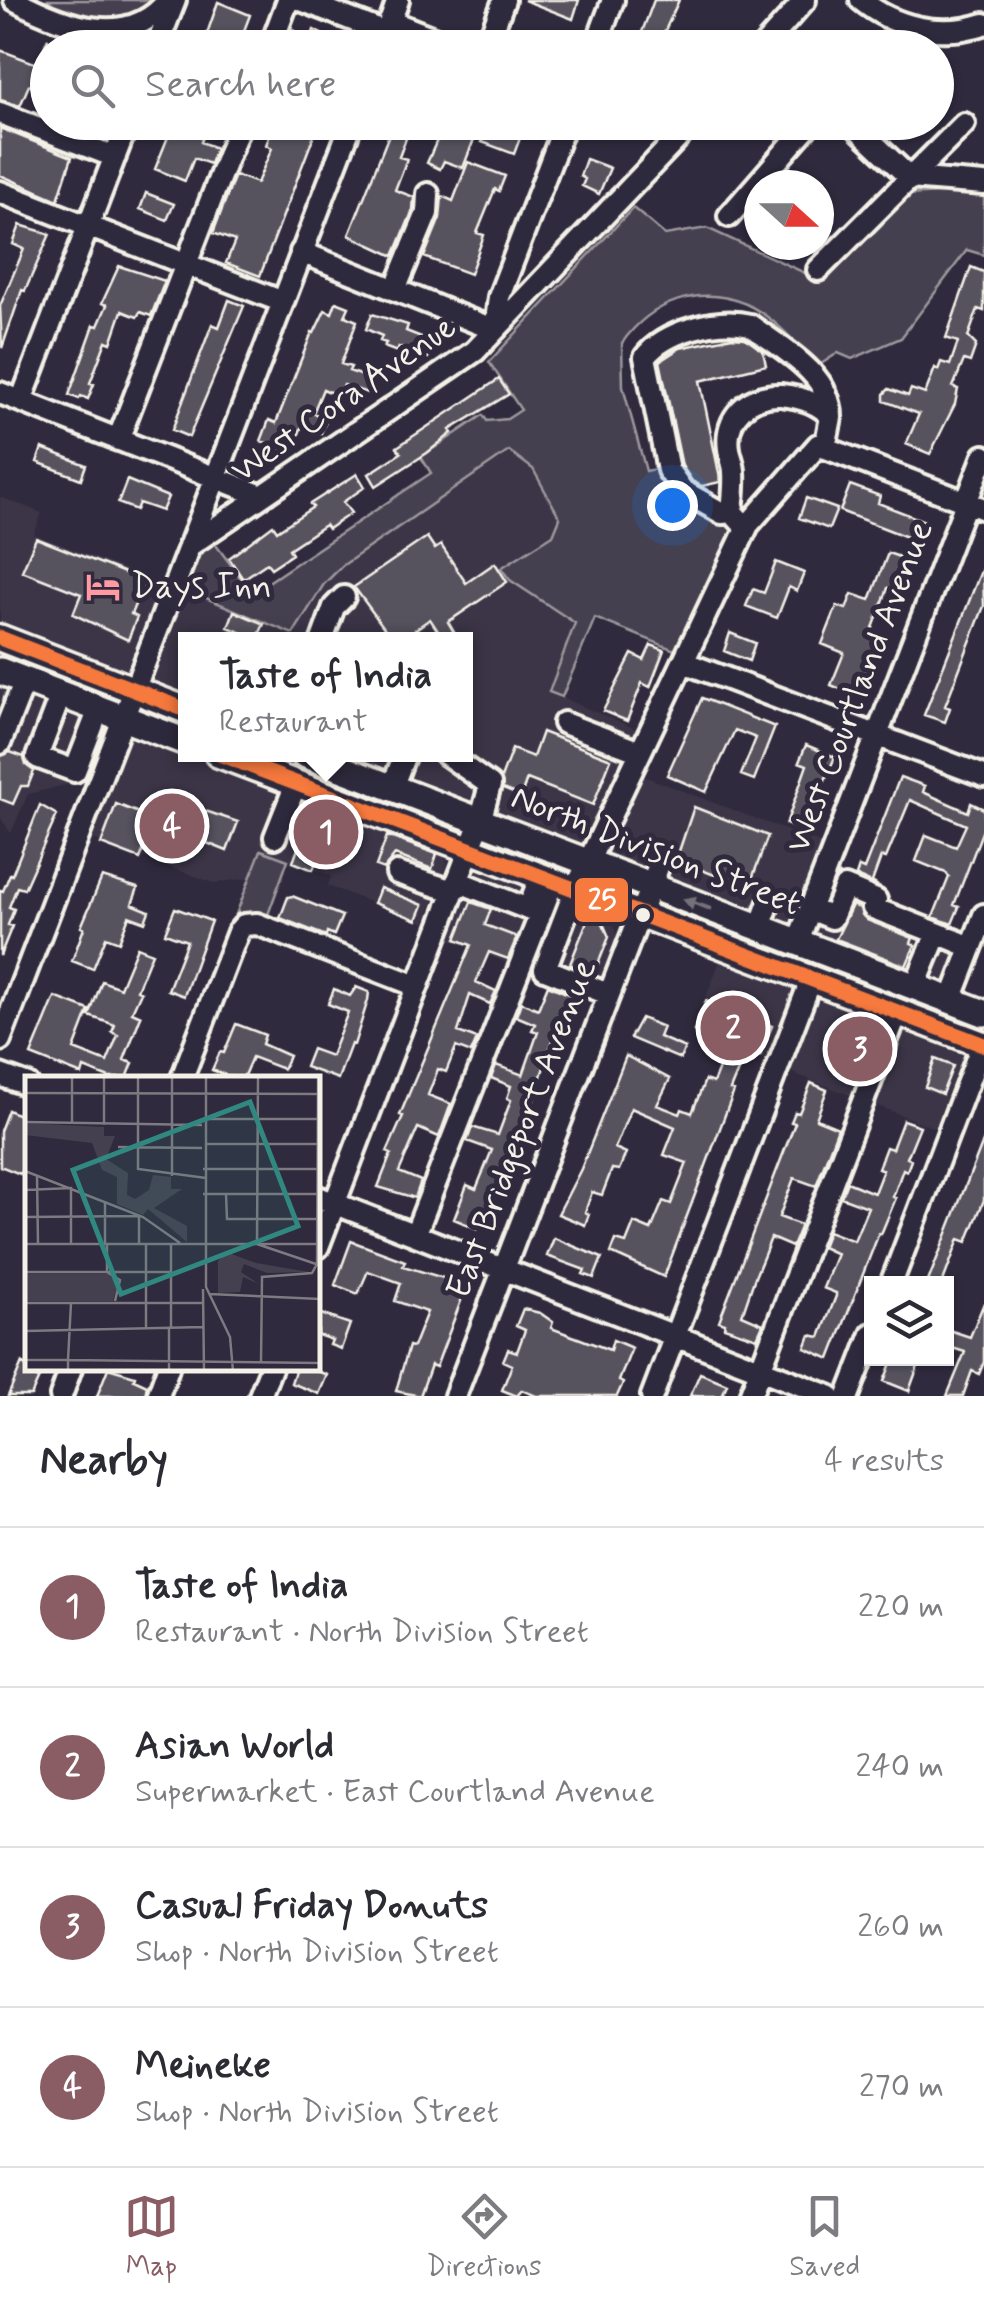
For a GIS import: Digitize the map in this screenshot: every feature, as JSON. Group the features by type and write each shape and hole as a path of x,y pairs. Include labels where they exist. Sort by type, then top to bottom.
{"main road":[{"path":"0,638 129,704 178,737"},
{"path":"0,671 99,709 129,704 178,709"},
{"name":"North Division Street","path":"239,762 983,1044"},
{"name":"North Division Street","path":"325,762 588,863 655,874 764,916 798,941 984,1013"},
{"path":"847,993 856,982 932,1010 945,1008 951,1000"}],"street":[{"path":"2,0 82,30"},
{"path":"14,0 45,16 97,30"},
{"path":"114,30 148,20 171,0"},
{"path":"162,30 171,0"},
{"path":"277,30 288,0"},
{"path":"302,0 376,30"},
{"path":"387,30 398,0"},
{"path":"493,30 504,0"},
{"path":"602,30 613,0"},
{"path":"780,30 805,0"},
{"path":"860,0 893,22 916,27 962,30 984,24"},
{"path":"0,113 30,125"},
{"path":"954,134 964,124"},
{"path":"70,140 114,157"},
{"path":"21,401 121,140"},
{"path":"118,440 234,140"},
{"path":"0,1040 345,140"},
{"path":"301,252 496,330 499,297 559,140"},
{"name":"West Cora Avenue","path":"189,546 475,352 677,140"},
{"path":"729,216 796,140"},
{"path":"870,140 910,178 984,184"},
{"path":"818,270 948,140"},
{"path":"0,192 283,302"},
{"path":"395,290 426,213 428,194"},
{"path":"396,873 528,909 556,883 588,863 683,662 740,519 822,447 831,417 831,401 814,375 750,325 739,322 700,327 665,340 645,358 668,470 684,490 740,519"},
{"path":"0,393 262,496"},
{"path":"740,519 729,449 730,428 741,408 766,394 792,396 824,408 831,417"},
{"path":"822,447 975,506"},
{"name":"West Courtland Avenue","path":"798,941 877,735 975,506 984,456"},
{"path":"325,632 334,607 344,597"},
{"path":"683,662 984,776"},
{"path":"0,744 25,680"},
{"path":"60,694 37,757 75,772 99,709"},
{"path":"564,723 640,752"},
{"path":"392,788 402,762"},
{"path":"320,1235 326,1200 417,986 480,822 490,785 457,762"},
{"path":"275,837 296,784"},
{"name":"East Bridgeport Avenue","path":"455,1396 655,874"},
{"path":"822,878 876,900 873,908 972,947"},
{"path":"556,883 545,969 608,994"},
{"path":"414,1235 556,883"},
{"path":"810,909 832,918 845,887"},
{"path":"951,1000 984,915"},
{"path":"183,1076 244,925 257,924 417,986"},
{"path":"915,986 936,933"},
{"path":"652,1396 811,980"},
{"path":"750,1396 897,1013"},
{"path":"894,1276 983,1044"},
{"path":"0,1075 25,1084"},
{"path":"326,1200 829,1396"},
{"path":"848,1396 864,1355"},
{"path":"61,1396 70,1371"},
{"path":"158,1396 167,1371"},
{"path":"260,1396 269,1371"}],"shaded area":[{"path":"34,0 157,0 125,17 97,20"},
{"path":"984,194 984,255 967,250 901,338 852,359 838,353 818,366 756,309 711,296 662,307 622,343 623,387 646,471 659,468 735,530 677,651 595,618 562,697 549,692 575,623 510,580 501,568 553,535 560,518 533,469 509,451 342,566 324,584 294,632 184,589 197,554 213,541 252,593 431,473 421,457 483,415 487,421 507,419 521,410 489,362 633,208 665,235 707,228 744,245 744,260 777,260 820,280 905,195"},
{"path":"509,451 533,469 560,518 553,535 510,580 575,623 549,692 640,731 584,844 354,762 473,762 473,632 294,632 325,584 343,566"},
{"path":"0,497 42,513 34,534 164,585 131,669 117,671 0,628"},
{"path":"184,589 288,632 178,632 178,693 155,683 152,674"},
{"path":"0,684 99,721 107,729 89,786 79,782 28,794 11,833 0,817"},
{"path":"131,737 139,737 178,752 178,762 205,762 440,851 448,863 425,923 328,886 331,876 262,850 250,878 214,883 90,838"},
{"path":"641,775 825,845 796,919 782,924 610,857 609,843"},
{"path":"261,850 288,860 266,920 249,916 233,922"},
{"path":"480,868 612,918 617,937 593,999 447,938 471,875"},
{"path":"832,884 965,939 950,978 934,983 822,940 816,925"},
{"path":"721,958 785,983 793,990 793,1001 770,1061 693,1031"},
{"path":"823,999 963,1051 965,1066 940,1130 788,1071 811,1007"}],"building":[{"path":"524,0 579,0 573,19"},
{"path":"654,0 679,0 665,30 643,30"},
{"path":"218,2 250,15 244,30 208,30"},
{"path":"0,50 30,61 30,85 20,106 0,100"},
{"path":"0,128 72,157 58,200 0,175"},
{"path":"167,140 202,140 216,148 210,164 194,158 185,181 155,169"},
{"path":"268,140 312,140 260,276 226,263 235,241 213,233 235,175 257,183 272,148 266,145"},
{"path":"387,140 405,140 399,157 407,159 395,190 414,197 413,210 394,256 349,235"},
{"path":"437,140 474,140 463,168 444,161 440,169 427,163"},
{"path":"483,140 519,140 514,154"},
{"path":"586,159 610,168 599,194 582,186 585,179 580,176"},
{"path":"468,162 505,176 499,191 495,189 477,233 484,235 470,274 424,257 440,218 442,196 453,201"},
{"path":"146,193 174,204 167,220 140,209"},
{"path":"20,225 50,234 25,291 22,290 2,348 0,306 24,249 13,244"},
{"path":"119,266 165,281 151,316 140,312 137,317 122,311 111,343 106,341 88,399 79,399 69,395"},
{"path":"971,267 984,272 984,311 978,309 968,337 976,345 970,362 964,360 953,387 958,389 955,404 930,454 906,444 919,414 884,401 884,394 889,389 908,396 911,389 925,394 935,368 938,370 941,362 950,365 958,342 946,338"},
{"path":"229,300 244,306 189,437 172,430 212,324 219,327"},
{"path":"336,302 349,307 345,316 357,321 341,364 372,379 367,393 344,385 339,396 323,389 313,413 327,419 321,433 302,426 292,452 261,441 269,420 276,423 312,332 325,310 332,313"},
{"path":"372,314 408,325 406,331 434,342 428,358 399,347 397,352 384,347 382,336 366,329"},
{"path":"745,338 763,351 766,365 700,381 720,478 720,482 702,486 692,481 682,466 660,361 680,348"},
{"path":"499,379 509,394 450,430 452,433 427,453 376,486 369,474 401,453 397,447"},
{"path":"42,448 86,465 81,479 37,462"},
{"path":"357,474 365,487 343,502 351,513 289,549 292,554 271,568 267,563 243,579 229,558 273,525 277,531"},
{"path":"127,480 168,497 162,511 139,503 136,510 118,503"},
{"path":"850,485 880,496 878,503 927,522 920,542 840,511"},
{"path":"806,498 837,509 829,529 799,518"},
{"path":"427,537 435,549 441,545 466,583 495,563 507,582 448,622 454,632 439,632 430,619 411,632 387,632 354,587"},
{"name":"Days Inn","path":"36,538 145,581 131,614 137,617 128,640 73,614 81,594 22,571"},
{"path":"888,553 908,560 896,592 888,588 870,636 878,639 860,685 854,683 850,693 831,685 844,653 822,644 837,606 846,609 852,594 870,600"},
{"path":"776,562 804,573 797,591 789,587 777,618 746,606 753,589 764,593"},
{"path":"983,566 984,606 945,706 950,708 945,722 924,715"},
{"path":"234,611 264,624 260,632 240,632 228,627"},
{"path":"730,633 755,643 749,661 724,651"},
{"path":"651,645 664,650 650,687 642,683 627,721 603,711 632,654 644,660"},
{"path":"702,698 775,727 754,780 741,775 756,738 735,730 706,792 667,775"},
{"path":"542,732 611,759 593,805 527,779 521,796 503,789 501,778 512,749 533,757"},
{"path":"806,745 835,757 803,831 786,824 807,765 799,762"},
{"path":"10,752 24,757 26,765 34,771 13,804 0,799 0,756"},
{"path":"900,777 925,786 923,792 968,812 971,803 984,809 984,827 954,905 959,907 952,924 933,917 949,877 916,861 926,835 956,847 966,825 910,800 886,858 881,857 872,882 878,886 856,876 859,867 864,869"},
{"path":"161,796 238,822 227,851 202,841 199,849 151,831 140,859 101,844 116,804 141,814 145,804 157,809"},
{"path":"40,805 57,815 24,889 17,887 9,907 14,909 8,925 12,926 0,956 0,890 12,875"},
{"path":"694,807 768,836 752,879 739,874 735,883 676,860"},
{"path":"313,809 352,825 340,855 322,848 313,870 293,862"},
{"path":"387,836 437,854 432,869 395,855 384,869 376,866"},
{"path":"102,877 138,888 132,904 149,911 145,922 129,916 119,942 106,937 93,969 72,961"},
{"path":"380,888 423,905 417,920 374,903"},
{"path":"288,897 342,916 334,935 327,932 326,936 280,918"},
{"path":"471,902 491,909 485,925 517,937 508,959 489,952 476,982 496,991 490,1004 470,995 458,1032 477,1039 471,1053 456,1047 446,1072 438,1069 428,1095 451,1104 439,1137 418,1128 399,1172 421,1181 415,1198 378,1187 391,1154 387,1152 403,1116 400,1115 471,945 456,939"},
{"path":"852,905 860,908 867,920 913,938 911,943 915,945 906,966 836,939"},
{"path":"175,908 211,921 184,996 168,990 187,941 165,933"},
{"path":"589,916 602,921 609,937 594,974 570,964"},
{"path":"137,947 152,953 132,1012 141,1016 124,1060 133,1063 128,1076 104,1076 84,1068 82,1075 31,1055 55,997 89,1010 74,1049 107,1062 118,1035 112,1032 115,1025 89,1016 102,981 120,988"},
{"path":"548,985 571,995 524,1131 521,1130 484,1224 478,1229 454,1219 467,1185 476,1189 492,1150 467,1141 472,1127 498,1135 511,1100 507,1098 511,1086 491,1078 496,1065 523,1075 538,1032 532,1030 535,1024 516,1016 521,1002 538,1009"},
{"path":"356,987 369,992 368,1000 338,1079 305,1067 312,1049 331,1056 348,1012 328,1004 334,989 350,996"},
{"path":"706,1001 772,1026 760,1056 746,1051 664,1277 611,1253 616,1240 626,1243 634,1223 651,1230 663,1201 671,1204 687,1163 664,1155 675,1127 631,1108 615,1148 626,1153 619,1170 612,1169 602,1195 592,1192 585,1225 558,1214 581,1169 626,1056 670,1079 657,1105 680,1114 682,1109 692,1113 705,1080 713,1083 729,1044 694,1031"},
{"path":"641,1018 663,1027 659,1037 685,1048 680,1059 630,1038"},
{"path":"236,1024 265,1035 262,1044 289,1056 283,1069 252,1057 244,1076 228,1076 212,1070 220,1052 224,1053"},
{"path":"855,1028 874,1036 861,1068 842,1060"},
{"path":"935,1059 953,1066 942,1094 925,1087"},
{"path":"811,1083 827,1090 816,1119 838,1128 816,1186 794,1178 779,1217 801,1225 792,1247 771,1238 755,1277 742,1315 763,1324 757,1338 724,1327 725,1323 719,1321 795,1123 791,1122 795,1112 799,1113"},
{"path":"8,1110 25,1118 25,1163 20,1174 0,1166 0,1131"},
{"path":"903,1120 920,1126 907,1158 911,1160 907,1171 903,1169 893,1197 896,1198 830,1359 805,1348 810,1335 820,1337 836,1296 823,1288 837,1254 822,1247 828,1231 854,1241 868,1207 841,1197 847,1182 874,1193 886,1147 892,1149"},
{"path":"984,1139 984,1200 967,1242 959,1239 945,1276 930,1276"},
{"path":"554,1238 602,1258 594,1278 583,1274 585,1270 547,1256"},
{"path":"351,1241 405,1261 403,1266 467,1285 436,1367 431,1365 420,1396 396,1391 409,1346 413,1347 427,1312 395,1301 401,1283 368,1271 358,1294 335,1285"},
{"path":"984,1303 984,1362 979,1374 972,1371 963,1396 947,1396 965,1352 954,1349 954,1332 970,1337"},
{"path":"523,1309 540,1313 553,1322 551,1328 610,1350 613,1340 632,1348 617,1396 536,1396 522,1390 517,1396 502,1390 512,1365 503,1361 508,1349 517,1352 525,1330 516,1326"},
{"path":"320,1314 350,1324 341,1349 330,1345 332,1340 320,1336"},
{"path":"22,1363 25,1371 38,1371 35,1377 39,1378 31,1396 8,1396"},
{"path":"890,1366 918,1366 909,1391 884,1381"},
{"path":"107,1371 135,1376 147,1385 145,1396 97,1396"},
{"path":"295,1371 327,1375 319,1394 291,1383"},
{"path":"700,1373 727,1384 722,1396 690,1396"}],"transit line":[{"name":"25","path":"0,638 178,707"},
{"name":"25","path":"240,762 984,1045"}],"place":[{"name":"Days Inn","path":"103,587"},
{"name":"Meineke","path":"172,826"},
{"name":"Taste of India","path":"326,832"},
{"name":"Asian World","path":"733,1028"},
{"name":"Casual Friday Donuts","path":"860,1049"}]}
